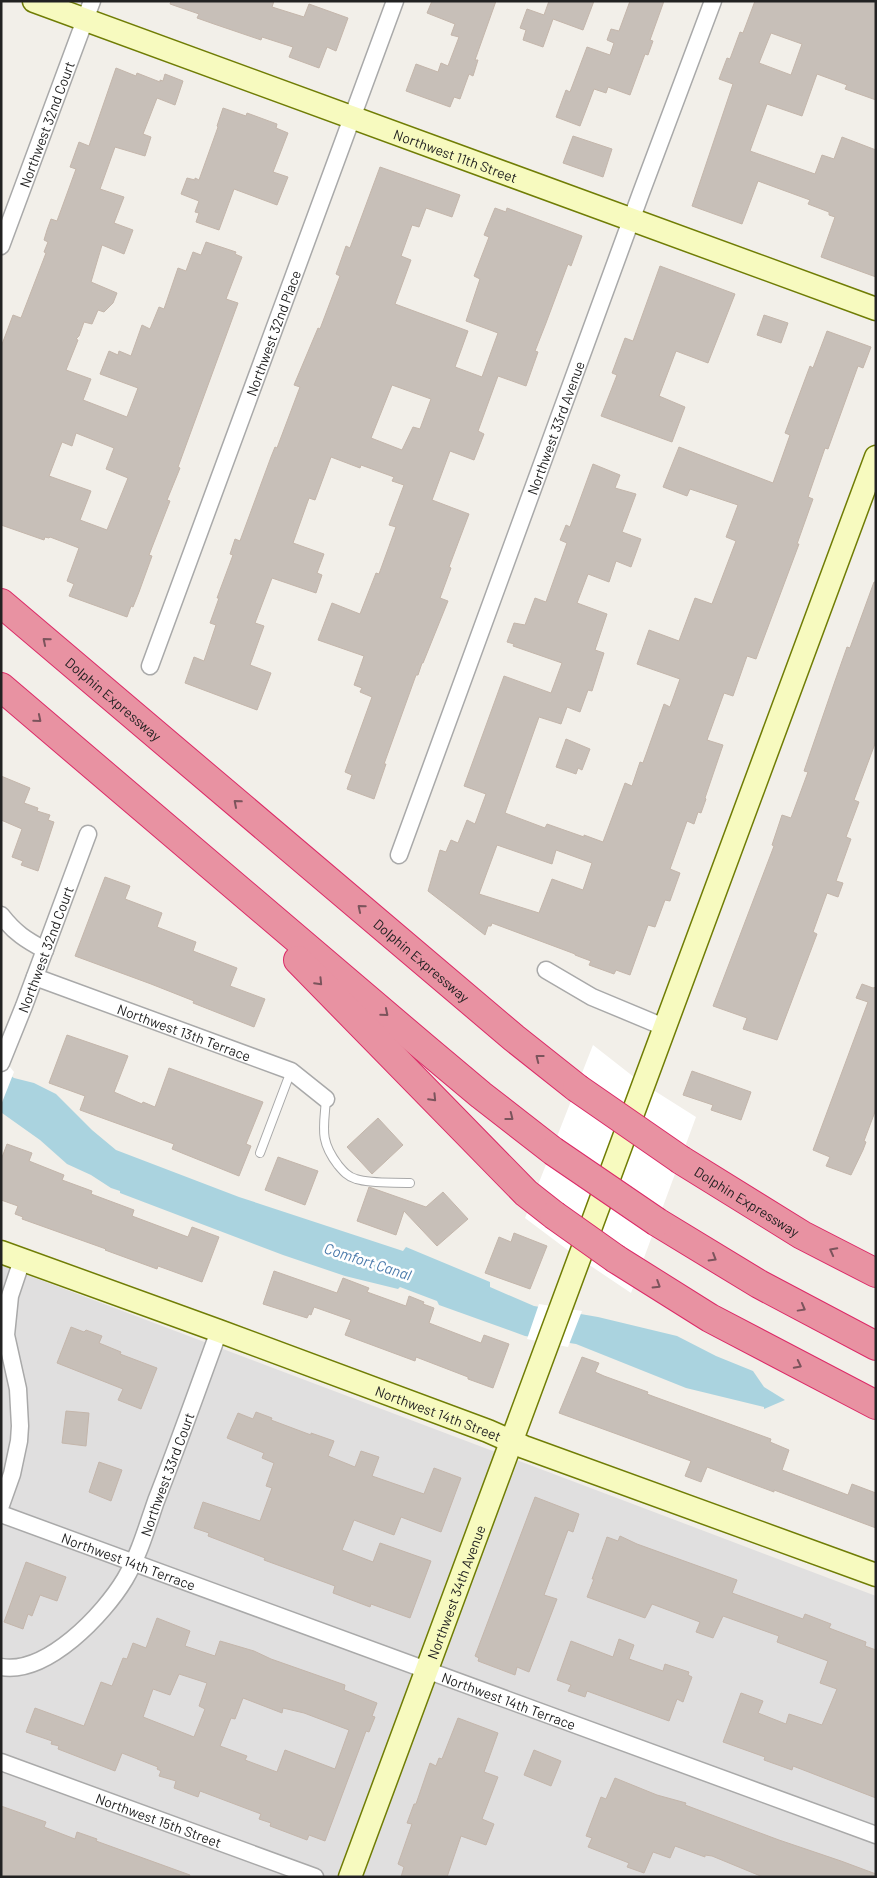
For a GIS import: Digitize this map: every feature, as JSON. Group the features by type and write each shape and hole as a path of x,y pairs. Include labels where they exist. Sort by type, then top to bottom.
{"highway":[{"name":"Dolphin Expressway","path":"1,603 514,1038 577,1088 681,1160 802,1235 876,1273"},
{"path":"1,687 481,1095 553,1151 606,1189 657,1222 759,1284 876,1346"},
{"path":"174,834 526,1193 616,1259 710,1318 876,1405"}],"street":[{"name":"Northwest 11th Street","path":"34,1 88,10 353,118 876,310"},
{"name":"Northwest 32nd Place","path":"150,666 395,1"},
{"name":"Northwest 33rd Avenue","path":"399,855 713,1"},
{"name":"Northwest 32nd Court","path":"1,246 88,10"},
{"name":"Northwest 34th Avenue","path":"350,1877 510,1440 548,1343 876,457"},
{"name":"Northwest 32nd Court","path":"2,1061 88,834"},
{"path":"1,915 11,928 23,938 45,950"},
{"path":"546,970 592,997 664,1026"},
{"name":"Northwest 13th Terrace","path":"35,977 290,1071 326,1099"},
{"path":"1,1505 16,1457 20,1426 17,1380 4,1330 10,1296 12,1256"},
{"name":"Northwest 14th Street","path":"12,1256 876,1575"},
{"name":"Northwest 33rd Court","path":"4,1670 34,1662 59,1648 81,1632 105,1608 126,1578 219,1331"},
{"name":"Northwest 14th Terrace","path":"1,1514 876,1835"},
{"name":"Northwest 15th Street","path":"1,1762 315,1877"}],"lane":[{"path":"260,1153 290,1071"},
{"path":"326,1099 324,1137 326,1147 340,1168 348,1176 357,1180 410,1183"}],"shaded area":[{"path":"1,1265 876,1596 876,1877 1,1877"}],"water":[{"name":"Comfort Canal","path":"1,1063 7,1073 14,1078 34,1083 56,1094 92,1130 116,1150 239,1197 403,1251 406,1247 490,1282 490,1287 534,1306 598,1317 677,1336 716,1356 753,1371 764,1387 785,1400 764,1409 764,1407 686,1388 576,1344 525,1336 439,1305 437,1301 400,1287 398,1289 345,1276 283,1255 120,1193 120,1191 111,1188 91,1175 67,1164 40,1140 2,1113"}],"pier":[{"path":"593,1045 639,1081 696,1117 631,1293 573,1254 525,1218"},
{"path":"1,1056 14,1072 1,1105"},
{"path":"539,1304 582,1311 568,1347 527,1339"}],"building":[{"path":"171,1 274,1 272,7 304,17 309,4 348,18 336,51 327,47 319,68 289,57 293,47 262,37 261,40 197,18 199,14 170,4"},
{"path":"432,1 496,1 475,60 478,60 473,76 469,74 460,99 454,97 450,107 406,91 416,64 438,72 441,63 448,66 459,37 451,35 455,24 427,13"},
{"path":"549,1 594,1 583,30 553,19 543,47 523,40 526,30 520,28 527,9 544,15"},
{"path":"630,1 664,1 650,40 653,41 648,55 645,54 630,95 608,87 606,93 594,89 580,126 556,117 566,90 570,92 587,47 610,55 614,43 607,40 611,29 619,31"},
{"path":"755,1 876,1 876,100 845,89 847,85 817,74 802,116 767,104 750,151 815,174 822,155 834,159 842,137 876,150 876,277 821,257 835,217 829,215 829,212 808,204 810,200 758,181 742,224 692,206 733,84 719,79 727,58 730,59 740,32 743,33","holes":["771,33 802,44 791,75 759,63"]},
{"path":"116,68 136,76 137,73 160,82 160,80 163,81 165,74 183,81 175,105 157,98 143,134 151,137 145,156 115,147 100,189 124,197 114,223 133,230 124,254 102,245 91,282 117,293 113,303 104,312 98,310 92,324 84,322 76,339 78,340 66,370 91,379 83,400 127,417 138,388 100,374 109,351 118,355 119,351 131,356 142,325 150,329 159,307 164,309 178,268 186,271 193,252 201,255 206,242 236,252 235,254 242,257 226,299 238,303 178,467 180,468 167,500 170,501 149,555 152,556 133,607 131,606 127,617 69,596 74,584 67,581 79,548 50,537 45,537 44,540 1,525 1,347 13,315 21,318 46,253 44,252 48,242 44,240 51,219 57,221 76,169 70,167 79,142 89,146","holes":["76,433 114,448 106,469 128,478 107,530 80,520 91,491 49,476 62,442 72,446"]},
{"path":"223,108 246,116 247,113 277,124 276,128 288,133 273,172 288,177 277,205 234,189 219,230 196,222 199,213 195,212 199,201 181,194 187,178 199,180"},
{"path":"573,136 612,149 603,177 563,163"},
{"path":"380,167 460,195 452,217 426,208 419,227 412,225 401,256 411,260 395,304 468,331 455,367 482,377 498,333 466,321 480,279 474,276 489,237 484,235 495,208 506,212 507,208 582,236 571,266 568,264 535,351 538,352 526,386 498,376 478,431 484,434 474,460 450,451 432,500 469,514 449,567 451,568 440,598 448,601 418,675 416,675 384,764 386,764 374,799 347,789 352,775 345,772 372,697 360,692 362,688 354,685 364,656 318,640 332,603 360,614 376,573 379,574 396,527 389,525 404,485 392,481 394,477 361,465 360,468 331,457 315,500 309,498 293,543 324,554 317,573 322,575 316,593 272,578 255,623 264,626 250,665 271,673 257,710 185,683 194,657 204,661 216,625 210,623 233,555 230,554 235,539 240,541 271,457 275,447 277,448 300,387 294,385 318,328 320,329 340,276 336,274 346,246 350,248","holes":["392,385 431,399 420,429 413,427 402,450 371,438"]},
{"path":"660,266 735,294 708,363 676,351 659,396 685,407 672,442 601,416 617,375 612,373 625,338 633,341"},
{"path":"764,315 788,323 781,343 757,335"},
{"path":"827,331 871,347 863,368 858,366 828,449 825,448 808,497 813,499 797,544 799,544 756,659 747,656 733,696 724,693 707,740 723,745 706,799 701,813 698,812 694,824 687,821 670,869 680,873 670,901 665,900 655,927 648,925 630,975 616,970 614,974 589,965 591,961 575,954 492,923 491,926 488,926 485,935 428,891 440,850 446,852 451,840 458,843 467,820 475,824 486,794 464,786 504,676 551,693 562,663 513,646 514,644 507,642 514,623 525,625 535,598 546,602 567,543 560,540 566,525 570,527 593,464 620,475 615,488 636,494 622,532 641,539 631,567 616,561 609,582 588,574 577,603 607,614 595,650 604,653 592,691 588,690 580,712 567,707 561,724 539,717 505,813 545,828 547,824 603,842 625,783 632,786 640,762 643,763 664,704 670,707 680,679 637,664 649,630 679,641 695,598 712,604 736,541 726,537 738,505 690,489 687,496 663,487 679,447 773,483 790,435 785,433 810,366 813,368","holes":["497,845 552,864 556,850 592,863 583,890 552,879 539,913 479,894"]},
{"path":"874,582 876,582 876,741 854,800 859,802 846,837 851,839 836,881 843,883 838,897 827,893 813,932 817,934 777,1040 743,1029 747,1018 713,1006 774,846 772,845 782,815 791,818 808,772 804,771 835,681 847,647 850,648"},
{"path":"566,739 590,749 582,770 578,768 576,774 556,767"},
{"path":"1,776 30,788 24,803 38,808 37,811 50,815 48,820 54,822 38,871 21,865 23,861 12,857 22,829 1,820"},
{"path":"105,877 130,886 125,899 162,913 157,927 196,942 193,951 237,968 230,986 265,999 254,1027 193,1003 194,1001 75,956"},
{"path":"862,984 873,988 876,987 876,1109 864,1141 866,1142 863,1150 851,1175 826,1166 830,1157 813,1150 868,1002 856,998"},
{"path":"67,1035 128,1056 114,1092 142,1104 143,1102 155,1107 169,1068 263,1102 246,1144 251,1146 239,1176 172,1149 174,1144 80,1110 85,1096 49,1083"},
{"path":"692,1071 751,1092 741,1120 711,1110 713,1105 683,1095"},
{"path":"378,1118 403,1145 372,1174 347,1147"},
{"path":"7,1144 32,1153 29,1161 64,1175 62,1180 92,1191 91,1194 134,1210 132,1216 188,1237 192,1227 219,1237 202,1282 158,1266 157,1269 22,1219 23,1217 15,1214 18,1206 1,1200 1,1160"},
{"path":"278,1157 318,1171 305,1205 265,1190"},
{"path":"369,1187 426,1207 443,1192 468,1219 437,1246 404,1211 396,1235 357,1221"},
{"path":"514,1233 547,1246 530,1289 485,1273 499,1237 511,1242"},
{"path":"274,1271 337,1293 343,1278 369,1288 367,1292 406,1306 409,1296 434,1308 429,1323 481,1343 484,1335 509,1344 493,1388 416,1357 415,1361 345,1335 351,1320 314,1307 311,1315 309,1314 307,1318 263,1304"},
{"path":"71,1327 102,1336 99,1343 121,1352 120,1354 157,1368 141,1409 118,1400 123,1389 57,1363"},
{"path":"582,1357 599,1363 595,1372 604,1376 648,1392 647,1394 771,1439 770,1442 789,1450 782,1470 848,1495 852,1484 876,1493 876,1528 707,1467 701,1482 685,1476 691,1461 559,1413"},
{"path":"66,1411 89,1413 86,1446 62,1443"},
{"path":"256,1412 272,1418 271,1420 311,1435 311,1433 334,1441 328,1456 355,1467 361,1451 379,1457 372,1476 424,1494 434,1468 461,1478 441,1532 401,1517 394,1535 354,1520 342,1550 373,1562 380,1543 431,1561 410,1618 371,1604 370,1607 333,1593 335,1586 264,1560 265,1558 208,1536 209,1533 194,1528 203,1502 260,1521 272,1488 266,1486 274,1463 262,1458 264,1453 227,1438 238,1413 253,1419"},
{"path":"99,1462 122,1470 111,1501 89,1492"},
{"path":"535,1497 579,1514 573,1532 568,1530 544,1595 557,1599 529,1672 517,1667 515,1675 478,1661 479,1658 475,1656"},
{"path":"620,1536 637,1544 737,1580 732,1593 803,1619 805,1614 831,1624 829,1628 866,1642 865,1646 876,1650 876,1798 793,1766 792,1770 764,1760 765,1757 723,1742 741,1693 763,1701 758,1713 786,1724 789,1714 822,1725 837,1689 820,1683 828,1661 777,1642 779,1636 723,1616 713,1638 696,1632 700,1622 652,1604 645,1618 587,1597 607,1537 618,1541"},
{"path":"26,1562 66,1577 57,1601 40,1595 32,1616 28,1614 23,1629 4,1622"},
{"path":"157,1618 190,1631 185,1646 215,1656 220,1641 254,1651 271,1659 345,1685 344,1690 377,1703 372,1716 375,1717 369,1732 366,1731 325,1841 309,1835 307,1840 270,1826 271,1823 259,1819 261,1814 200,1791 198,1797 174,1788 176,1781 159,1776 161,1771 157,1769 158,1767 122,1753 115,1771 58,1749 59,1746 51,1744 52,1741 26,1732 35,1708 84,1726 101,1682 112,1686 123,1658 127,1659 133,1643 146,1648","holes":["179,1674 207,1683 199,1706 205,1709 194,1737 143,1717 153,1689 170,1695","243,1698 282,1713 283,1708 304,1713 349,1730 335,1769 285,1750 277,1772 245,1760 247,1756 220,1746 231,1718 235,1719"]},
{"path":"619,1639 634,1645 629,1659 663,1671 665,1664 689,1672 688,1675 692,1677 683,1702 677,1699 669,1721 587,1691 585,1697 568,1691 571,1685 557,1680 571,1641 613,1657"},
{"path":"458,1718 498,1733 484,1772 498,1777 482,1819 494,1824 486,1845 461,1836 447,1877 401,1877 404,1867 398,1864 412,1824 407,1823 414,1804 416,1804 430,1763 436,1766 439,1758 442,1759"},
{"path":"534,1750 561,1761 551,1786 524,1775"},
{"path":"615,1778 657,1795 686,1803 685,1805 779,1840 876,1874 876,1877 763,1877 712,1856 705,1855 705,1857 675,1846 670,1858 653,1852 644,1873 627,1867 629,1863 588,1847 592,1838 586,1836 601,1797 606,1799"},
{"path":"1,1806 46,1822 44,1827 75,1839 77,1832 97,1839 96,1841 190,1875 189,1877 1,1877"}]}
